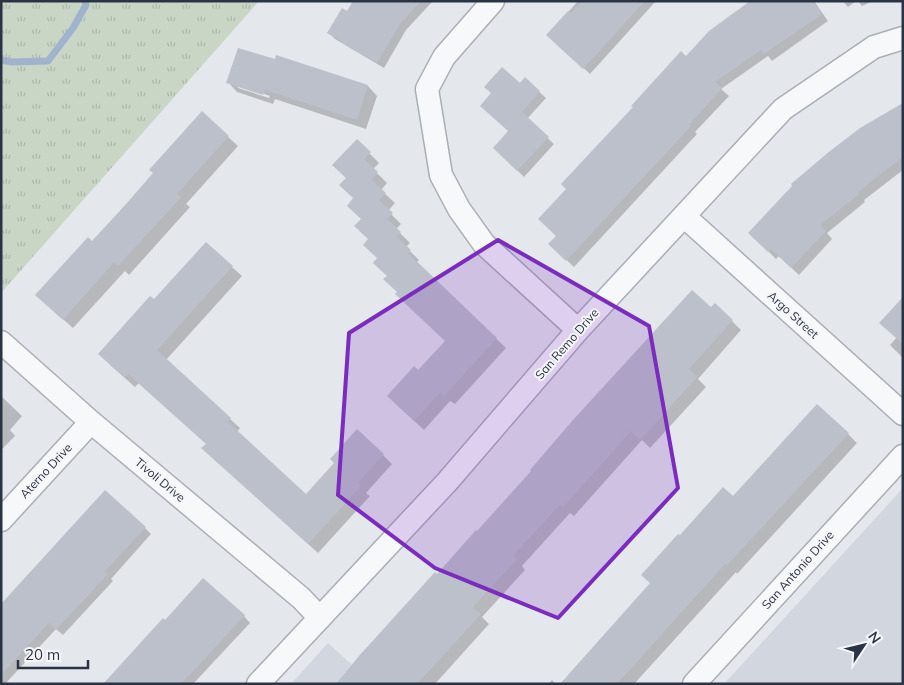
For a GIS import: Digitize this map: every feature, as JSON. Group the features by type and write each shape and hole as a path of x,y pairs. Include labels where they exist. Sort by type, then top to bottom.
{"street":[{"path":"493,1 444,57 428,89 441,175 459,209 484,244 578,330"},
{"name":"San Remo Drive","path":"258,684 448,482 578,330 783,109 874,47 903,38"},
{"name":"Argo Street","path":"684,216 903,414"},
{"name":"Tivoli Drive","path":"1,342 91,422 301,598 320,618"},
{"name":"Aterno Drive","path":"1,520 91,422"},
{"name":"San Antonio Drive","path":"694,684 903,456"}],"highlighted area":[{"path":"498,240 649,326 678,488 558,618 435,568 338,495 349,333"}],"shaded area":[{"path":"903,488 903,684 724,684"},
{"path":"328,643 373,684 291,684"}],"green space":[{"path":"1,1 259,1 1,293"}],"building":[{"path":"353,1 421,1 400,24 377,63 327,33 342,8 347,11"},
{"path":"582,1 645,1 583,69 546,35 568,11 571,13"},
{"path":"750,1 813,1 822,14 764,54 761,50 715,82 722,88 689,125 691,126 566,261 548,244 556,236 538,219 566,189 561,184 633,107 631,106 681,51 686,56 709,31"},
{"path":"238,48 275,59 276,55 368,85 357,120 265,90 263,95 226,83"},
{"path":"502,67 520,83 525,77 540,91 522,112 549,137 517,171 493,148 508,131 480,106 491,93 484,87"},
{"path":"903,103 903,157 820,225 826,231 791,268 771,249 768,252 748,233 792,186 791,184 830,151 860,128"},
{"path":"202,111 229,136 177,194 181,197 118,266 114,262 63,320 35,295 88,237 92,241 127,203 153,173 149,170"},
{"path":"357,139 371,152 364,159 378,172 372,180 386,193 379,200 393,213 387,219 401,232 397,237 411,250 408,253 497,338 444,396 440,392 414,421 387,396 414,366 418,370 445,341 395,294 397,292 383,279 387,276 373,263 377,258 363,245 368,239 354,226 361,219 347,206 353,198 339,185 346,178 332,165"},
{"path":"206,242 233,266 157,350 231,418 228,422 306,494 334,463 330,459 357,429 384,454 358,483 361,486 308,544 201,448 206,444 128,374 125,378 98,354 150,296 154,299"},
{"path":"692,290 711,307 715,303 733,320 689,369 697,377 654,425 640,440 631,431 563,507 560,504 513,556 517,559 473,607 481,614 417,684 336,684 435,572 437,574 477,531 531,471 572,421"},
{"path":"903,297 903,344 879,323"},
{"path":"817,404 849,433 817,468 727,565 725,564 617,684 560,684 650,583 641,575 678,534 680,535 723,487 733,496"},
{"path":"105,490 146,527 105,571 108,574 56,630 49,623 1,675 1,604"},
{"path":"203,578 245,615 181,684 103,684 163,618 165,620"}],"waterway":[{"path":"1,60 12,62 48,61 73,28 86,5 85,1"}]}
